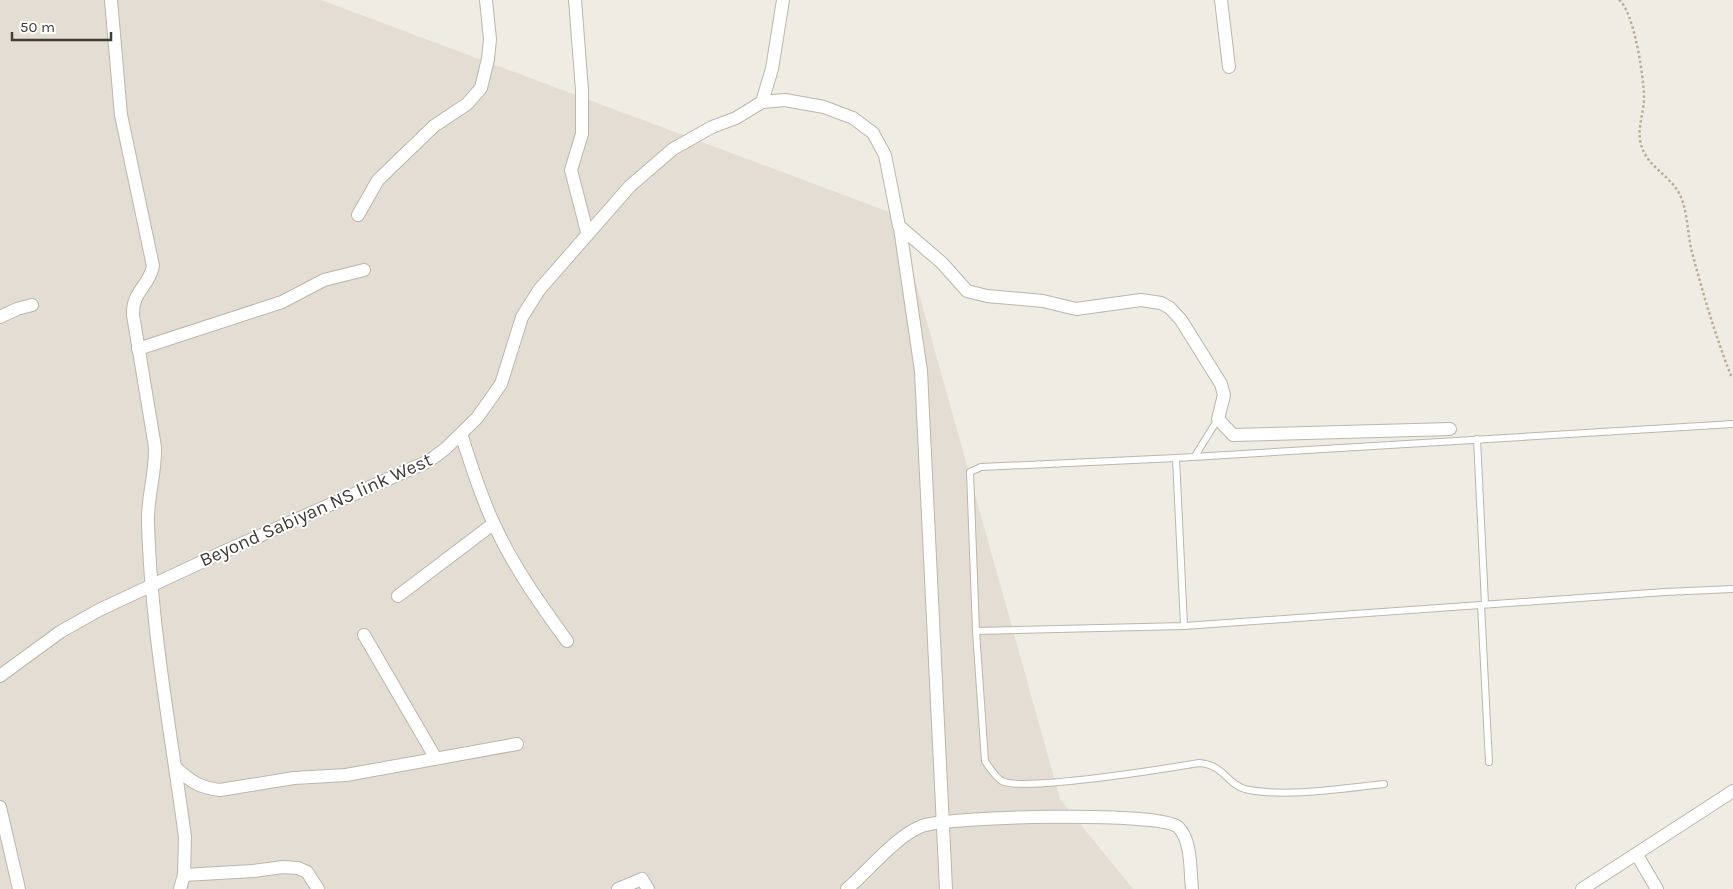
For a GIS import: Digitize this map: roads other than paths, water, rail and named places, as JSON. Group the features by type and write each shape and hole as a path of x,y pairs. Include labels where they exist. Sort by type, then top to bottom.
{"street":[{"path":"111,0 121,115 154,266 152,275 132,303 155,447 156,462 148,506 152,586 186,837 184,875 180,889"},
{"path":"358,215 378,180 434,126 467,104 481,88 488,59 490,39 486,0"},
{"path":"575,0 582,90 582,134 571,170 587,232"},
{"path":"783,0 772,69 762,102 785,100 824,107 853,118 872,134 885,156 891,196 900,228 920,371 946,889"},
{"path":"1221,0 1230,67"},
{"name":"Beyond Sabiyan NS link West","path":"0,676 60,632 99,610 222,552 429,461 477,418 501,384 522,316 539,290 587,232 630,186 673,149 762,102"},
{"path":"900,228 942,263 967,291 976,294 1027,298 1076,309 1142,300 1161,303 1170,308 1181,320 1221,384 1224,396 1218,419 1233,435 1450,429"},
{"path":"138,349 282,302 324,280 364,270"},
{"path":"0,317 17,309 32,305"},
{"path":"461,434 493,524 538,600 567,641"},
{"path":"398,596 493,524"},
{"path":"364,635 435,757"},
{"path":"176,768 192,783 220,790 294,778 346,775 435,757 517,744"},
{"path":"1582,889 1733,791"},
{"path":"0,807 18,889"},
{"path":"847,889 910,831 942,821 1044,817 1137,818 1173,823 1183,834 1192,889"},
{"path":"1637,855 1657,889"},
{"path":"184,875 253,871 283,867 298,868 306,872 318,889"},
{"path":"618,889 642,879 648,889"}],"lane":[{"path":"1195,456 1218,419"},
{"path":"1384,784 1324,790 1267,792 1244,789 1236,785 1218,768 1211,764 1199,763 1035,784 1004,782 992,773 985,761 976,631 969,476 972,470 981,467 1176,458 1733,424"},
{"path":"1477,439 1489,762"},
{"path":"1176,458 1184,626"},
{"path":"976,631 1184,626 1733,589"}]}
